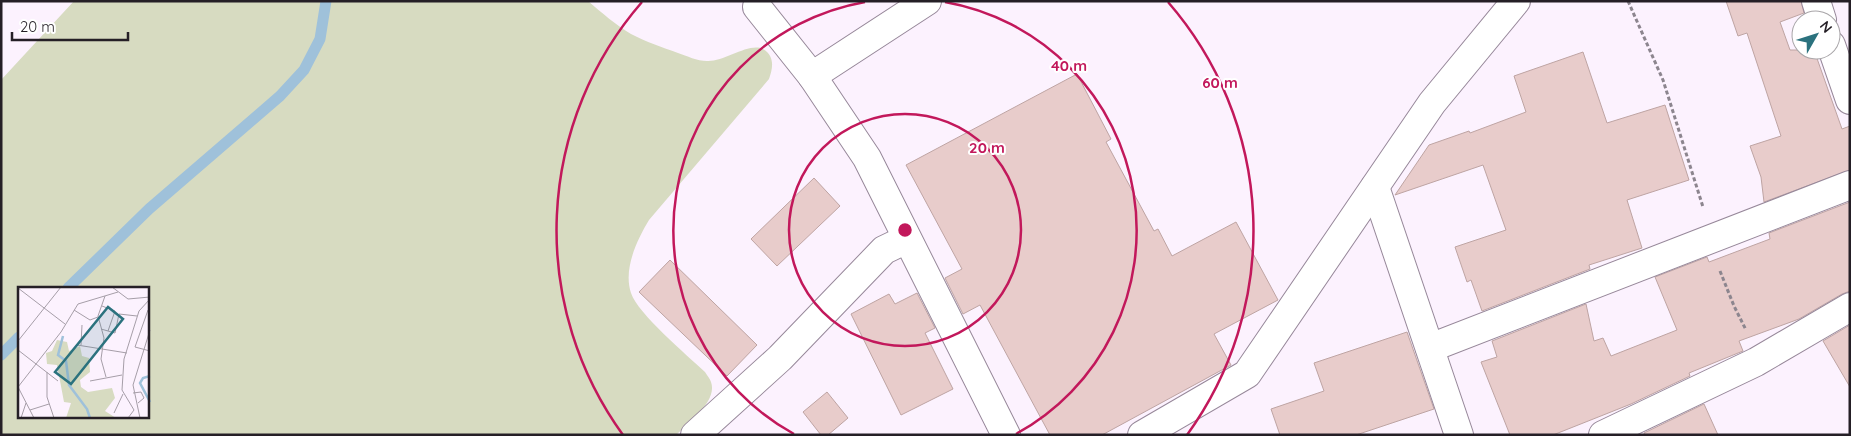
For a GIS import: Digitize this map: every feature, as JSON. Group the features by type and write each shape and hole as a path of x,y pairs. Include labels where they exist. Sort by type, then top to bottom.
{"street":[{"path":"812,76 927,1"},
{"path":"1142,435 1247,374 1432,103 1516,1"},
{"path":"757,8 812,76 867,158 1006,435"},
{"path":"1836,60 1850,100"},
{"path":"1430,348 1850,185"},
{"path":"1375,187 1459,435"},
{"path":"696,435 780,358 884,250 907,239"},
{"path":"1603,435 1729,376 1850,307"}],"path":[{"path":"1628,1 1663,80 1710,239 1734,306 1761,359"}],"green space":[{"path":"74,1 588,1 614,23 642,40 696,59 703,61 721,59 751,48 763,49 770,55 772,62 769,79 649,220 632,255 629,284 635,302 664,334 705,372 711,382 712,389 706,404 676,435 1,435 1,80"}],"building":[{"path":"1726,1 1801,1 1803,10 1791,10 1791,18 1780,22 1791,50 1791,60 1818,60 1842,129 1850,126 1850,170 1764,202 1761,177 1750,146 1781,136 1747,33 1738,36"},
{"path":"1583,52 1607,123 1665,105 1689,180 1627,200 1642,248 1589,265 1590,269 1482,311 1471,280 1467,282 1455,247 1506,230 1483,165 1395,195 1429,145 1469,131 1470,133 1526,112 1514,76"},
{"path":"1077,74 1111,139 1106,142 1154,231 1158,229 1172,256 1236,222 1278,300 1214,334 1231,365 1102,435 1050,435 980,305 963,314 945,278 962,269 906,165"},
{"path":"814,178 840,206 777,266 751,239"},
{"path":"1850,202 1850,291 1799,319 1739,341 1743,351 1689,373 1690,376 1631,404 1553,435 1510,435 1481,362 1497,357 1492,341 1586,304 1594,341 1603,338 1611,356 1677,330 1655,277 1707,257 1709,262 1770,239 1769,233"},
{"path":"670,260 757,345 727,376 639,292"},
{"path":"917,293 935,328 925,333 953,389 901,415 851,314 889,294 895,304"},
{"path":"1850,325 1850,387 1823,341"},
{"path":"1407,332 1434,409 1356,435 1280,435 1271,409 1324,391 1314,363"},
{"path":"827,392 848,418 828,435 821,435 803,412"},
{"path":"1704,404 1718,435 1645,435 1644,433"}],"waterway":[{"path":"69,287 149,209 280,96 304,70 320,39 326,1"},
{"path":"1,355 18,338"}]}
